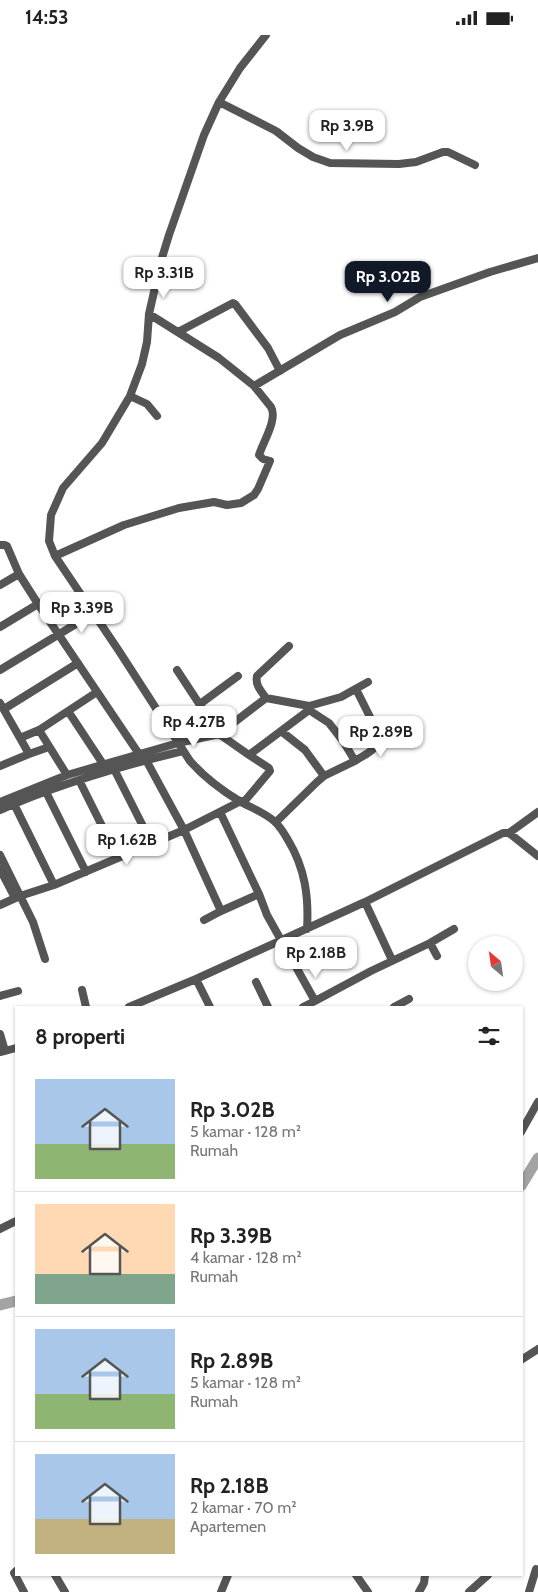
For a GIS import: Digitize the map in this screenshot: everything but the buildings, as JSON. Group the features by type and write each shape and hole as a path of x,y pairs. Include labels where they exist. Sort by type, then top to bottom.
{"street":[{"path":"266,35 240,68 219,102 204,135 169,235 155,283 147,342 130,396 102,443 64,488 51,515 49,541 54,556 94,613 183,751 202,775 219,789 276,822 296,853 304,877 308,909 306,929"},
{"path":"219,102 276,131 312,157 330,163 399,164 416,162 443,151 475,165"},
{"path":"254,386 340,335 395,312 420,297 490,272 538,258"},
{"path":"178,332 233,303 268,348 280,371"},
{"path":"54,556 124,525 179,508 214,502 234,505 248,500 254,495 261,483 270,461 259,455 274,415 271,407 254,386 219,358 150,314"},
{"path":"130,396 147,404 157,416"},
{"path":"0,545 7,546 19,574 38,604 139,754"},
{"path":"0,585 19,574"},
{"path":"0,627 38,604"},
{"path":"0,670 94,613"},
{"path":"289,647 257,676 258,685 266,698 309,708 329,723 355,761"},
{"path":"29,754 2,706 78,663"},
{"path":"0,905 54,885 184,831 242,802 270,771 269,768 219,734 177,670"},
{"path":"200,704 238,676"},
{"path":"249,755 309,708 341,697 368,682"},
{"path":"276,822 317,781 373,750 378,743 379,735 356,689"},
{"path":"20,738 38,730 97,692"},
{"path":"0,802 67,775 178,743 219,734 266,698"},
{"path":"68,711 103,764"},
{"path":"38,730 67,775"},
{"path":"281,731 305,750 324,776"},
{"path":"0,766 49,747"},
{"path":"0,811 79,780 183,751"},
{"path":"146,760 184,831 221,911"},
{"path":"114,769 152,844"},
{"path":"79,780 118,858"},
{"path":"46,792 86,872"},
{"path":"14,804 54,885"},
{"path":"220,812 254,880 267,915 315,1001"},
{"path":"130,1006 282,941 365,902 503,833 509,833 538,812"},
{"path":"509,833 538,856"},
{"path":"0,855 18,897"},
{"path":"0,869 33,922 44,959"},
{"path":"204,920 259,894"},
{"path":"365,902 392,960"},
{"path":"305,1006 454,929"},
{"path":"430,943 437,956"},
{"path":"196,979 210,1006"},
{"path":"256,982 268,1006"},
{"path":"82,990 86,1006"},
{"path":"0,996 18,991"},
{"path":"396,1006 410,999"},
{"path":"0,1034 2,1052 15,1048"},
{"path":"523,1128 538,1102"},
{"path":"0,1229 15,1222"},
{"path":"523,1359 538,1349"},
{"path":"529,1592 536,1569"},
{"path":"16,1576 24,1592"},
{"path":"57,1576 65,1592"},
{"path":"221,1592 228,1576"},
{"path":"357,1576 368,1592"},
{"path":"419,1592 424,1583 425,1576"},
{"path":"469,1592 487,1576"}],"waterway":[{"path":"523,1183 538,1158"},
{"path":"0,1305 15,1301"}]}
